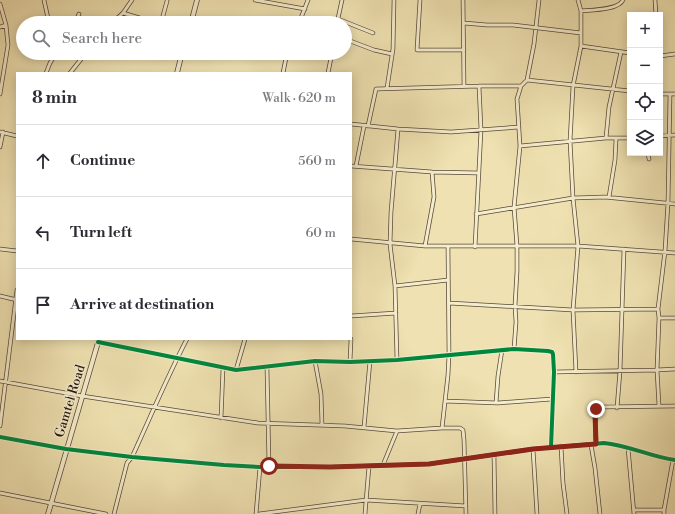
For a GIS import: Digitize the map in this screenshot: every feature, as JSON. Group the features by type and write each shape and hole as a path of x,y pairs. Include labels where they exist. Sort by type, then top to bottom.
{"street":[{"path":"44,0 47,16"},
{"path":"120,16 132,0"},
{"path":"193,16 197,0"},
{"path":"255,0 305,8"},
{"path":"302,16 308,0"},
{"path":"339,16 342,0"},
{"path":"387,88 392,54 394,0"},
{"path":"420,0 418,50 464,50"},
{"path":"463,0 464,86"},
{"path":"514,349 516,322 515,306 517,246 514,207 520,146 517,99 521,86 528,80 539,0"},
{"path":"576,372 573,310 578,246 573,198 570,141 573,86 581,46 581,11 578,0"},
{"path":"581,11 605,9 619,5 623,0"},
{"path":"655,0 656,12"},
{"path":"162,16 167,1"},
{"path":"0,4 6,25 8,45 0,94"},
{"path":"123,13 133,16"},
{"path":"464,22 487,25 513,25 581,33"},
{"path":"0,27 6,25"},
{"path":"352,26 373,33"},
{"path":"352,42 374,50 392,54"},
{"path":"581,46 627,53"},
{"path":"606,138 609,107 621,52"},
{"path":"663,56 675,54"},
{"path":"46,72 52,60"},
{"path":"71,72 80,60"},
{"path":"177,72 180,60"},
{"path":"283,72 286,60"},
{"path":"328,72 331,60"},
{"path":"528,80 627,91"},
{"path":"476,247 476,214 481,130 479,86"},
{"path":"356,166 376,89 521,86"},
{"path":"663,94 675,94"},
{"path":"659,406 657,370 658,309 665,252 668,203 670,94"},
{"path":"352,124 398,129 451,132 519,127"},
{"path":"397,360 395,286 390,244 394,169 398,129"},
{"path":"0,147 1,132 16,136"},
{"path":"663,136 675,135"},
{"path":"520,146 606,138 627,138"},
{"path":"609,197 616,160 616,139"},
{"path":"648,156 649,160"},
{"path":"352,166 432,172 479,173"},
{"path":"425,246 434,196 432,172"},
{"path":"476,214 573,198 609,197 675,204"},
{"path":"352,239 390,244 448,247 578,246 675,253"},
{"path":"442,428 449,354 448,247"},
{"path":"0,249 16,251"},
{"path":"617,408 620,371 624,250"},
{"path":"395,286 448,280"},
{"path":"0,296 16,300 0,426"},
{"path":"449,303 573,310 658,309"},
{"path":"352,316 396,313"},
{"path":"659,318 675,318"},
{"path":"114,514 127,463 132,457 156,407 176,358 186,340"},
{"path":"236,370 245,340"},
{"path":"350,362 351,340"},
{"path":"99,341 236,370 315,362 397,360 514,349 548,351 552,352 554,372 551,447"},
{"name":"Gamtel Road","path":"48,514 99,341"},
{"path":"496,403 502,350"},
{"path":"364,427 370,361"},
{"path":"315,362 321,394 322,425"},
{"path":"220,418 223,368"},
{"path":"267,368 269,466"},
{"path":"554,372 675,369"},
{"path":"0,381 82,396 258,423 364,427 397,432 460,428 463,430 466,459 466,514"},
{"path":"445,401 496,403 552,399"},
{"path":"596,444 596,409 601,407 617,408 675,406"},
{"path":"383,465 397,432"},
{"path":"0,437 66,449 132,457 224,465 260,466 369,466 429,464 551,447 616,444 674,460 664,514"},
{"path":"591,444 596,468 600,514"},
{"path":"561,446 567,514"},
{"path":"628,448 634,512 664,510"},
{"path":"533,449 537,514"},
{"path":"494,455 495,514"},
{"path":"260,466 258,514 366,500 466,506"},
{"path":"364,514 369,466"},
{"path":"0,493 106,514"},
{"path":"418,514 420,504"}],"cycle path":[{"path":"98,342 236,370 315,361 350,362 397,360 514,349 548,351 552,352 553,354 554,372 551,447"},
{"path":"0,437 66,449 132,457 260,467 330,467 429,464 533,449 604,443 622,446 675,460"}],"route":[{"path":"269,466 330,467 429,464 533,449 596,444 596,409"}]}
